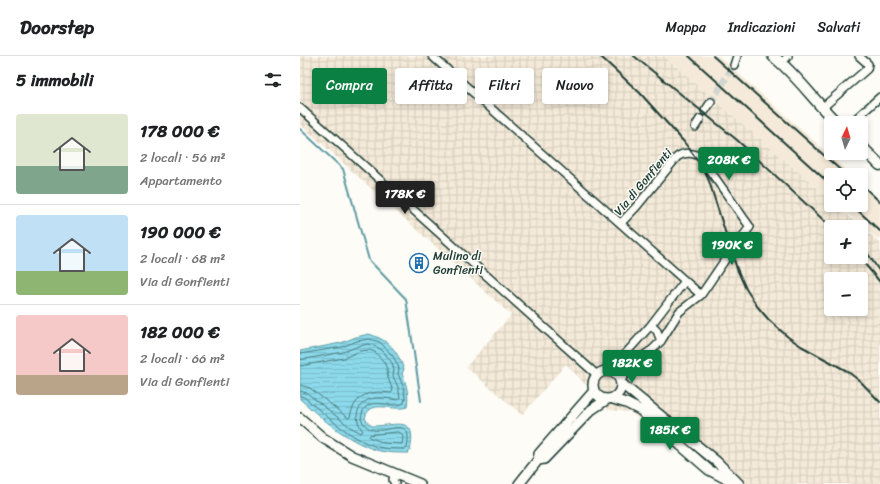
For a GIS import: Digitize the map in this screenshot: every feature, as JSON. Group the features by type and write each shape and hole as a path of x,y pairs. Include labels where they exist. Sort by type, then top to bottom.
{"main road":[{"path":"773,56 785,60 822,108 830,116"},
{"path":"868,153 880,165"}],"street":[{"path":"432,56 621,223"},
{"path":"734,65 737,56"},
{"path":"822,108 867,70 868,64 859,56"},
{"path":"859,116 880,97"},
{"path":"705,111 711,102"},
{"path":"300,108 597,375"},
{"path":"695,127 700,119"},
{"name":"Via di Gonfienti","path":"682,154 693,154 697,155 704,161 750,227 731,251 701,295 621,223 637,206 677,157 682,154"},
{"path":"610,371 651,325 685,281"},
{"path":"538,460 544,459 591,410 620,393 621,382 634,362 652,350 661,341 679,312 701,295"},
{"path":"651,325 657,331 661,341"},
{"path":"610,371 615,373 621,382 717,462 738,484 708,470 640,410 626,403 598,397 594,391 593,382 597,375 601,372 610,371"},
{"path":"519,484 538,460 539,454 594,391"},
{"path":"300,418 323,438 352,456 420,484"},
{"path":"394,474 393,480 395,484"}],"shaded area":[{"path":"300,56 664,56 824,194 824,212 844,212 853,220 824,220 824,264 868,264 868,233 880,243 880,484 726,484 630,412 609,410 566,364 522,415 466,367 511,315 300,124"},
{"path":"664,56 719,56 824,150 824,160 835,160 844,168 824,168 824,194"},
{"path":"868,189 880,200 880,241 868,231 868,220 855,220 845,212 868,212"}],"water":[{"path":"369,334 387,343 398,356 404,369 402,374 407,390 408,403 407,407 401,408 377,407 368,412 365,418 372,426 397,424 408,427 411,431 412,439 410,451 408,453 390,453 380,451 358,443 337,430 300,399 300,351 341,343"}],"waterway":[{"path":"300,129 343,169 369,260 406,299 421,401"}],"tunnel":[{"path":"711,102 734,65"}],"railway":[{"path":"600,56 640,93 684,142 702,166 709,181 737,269 746,289 757,306 768,319 788,337 801,346 847,371 861,382 880,402"},
{"path":"634,56 737,140 824,221"},
{"path":"689,56 824,179"},
{"path":"713,56 838,168"},
{"path":"868,191 880,202"},
{"path":"860,212 880,231"},
{"path":"868,254 880,272"},
{"path":"865,264 880,282"}],"place":[{"name":"Mulino di Gonfienti","path":"419,263"}]}
